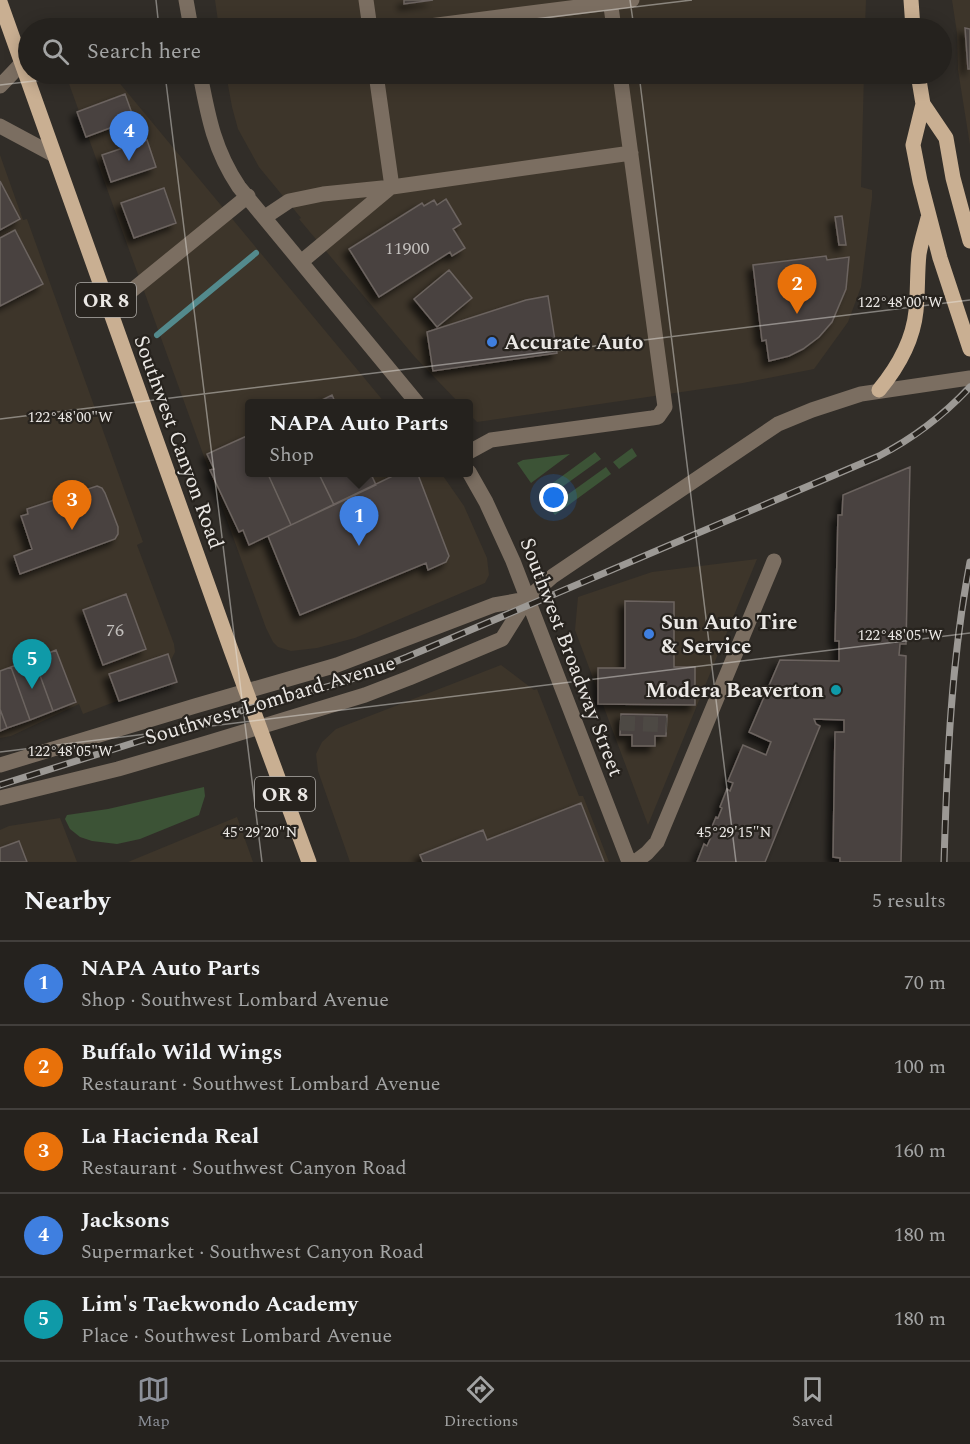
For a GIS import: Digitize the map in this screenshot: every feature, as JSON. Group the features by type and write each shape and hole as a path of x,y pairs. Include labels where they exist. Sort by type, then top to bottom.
{"main road":[{"path":"911,0 912,18"},
{"name":"Southwest Canyon Road","path":"0,2 18,52"},
{"name":"Southwest Canyon Road","path":"29,84 309,862"},
{"path":"920,84 923,104 913,145 928,217 970,350"},
{"path":"923,104 945,138 970,241"},
{"path":"879,390 893,373 912,333 916,312 919,253 928,217"}],"street":[{"path":"186,0 189,18"},
{"path":"366,0 369,18"},
{"path":"490,18 632,0"},
{"path":"611,2 613,18"},
{"path":"0,86 18,67"},
{"path":"202,84 214,138 228,170 414,399"},
{"path":"377,84 392,187"},
{"path":"473,449 491,440 658,417 665,407 621,84"},
{"path":"0,126 54,155"},
{"path":"265,217 288,201 323,194 392,187 631,153"},
{"path":"301,262 392,187"},
{"path":"109,309 248,196"},
{"name":"Southwest Lombard Avenue","path":"0,798 118,769 365,695 502,639 527,599 554,576 778,424 839,400 879,390 970,378"},
{"name":"Southwest Broadway Street","path":"471,477 500,530 629,862"},
{"path":"635,862 657,842 774,561"},
{"name":"Southwest Lombard Avenue","path":"0,765 337,665 494,605 527,599"}],"shaded area":[{"path":"215,0 866,0 865,18 218,18"},
{"path":"952,0 970,0 970,145 958,70 957,33"},
{"path":"69,84 120,84 382,399 245,399 245,477 444,477 464,506 487,558 489,575 485,583 355,638 317,648 291,651 278,647 266,628"},
{"path":"228,84 864,84 861,187 872,190 872,198 861,287 848,322 814,369 743,383 477,422 473,418 473,399 455,399 414,356 299,219 301,218 259,167 238,129"},
{"path":"0,155 23,220 27,219 143,542 137,545 175,652 169,664 169,681 83,714 79,704 11,736 0,738"},
{"path":"757,559 648,825 575,630 578,597 652,572"},
{"path":"501,665 534,690 537,689 579,796 583,796 609,862 350,862 318,771 316,754 322,742 336,729"},
{"path":"237,817 253,862 128,862"},
{"path":"60,818 77,862 0,862 0,830 9,826"}],"green space":[{"path":"632,448 637,456 619,469 613,462"},
{"path":"595,452 601,459 544,500 539,493"},
{"path":"570,454 531,483 517,463 523,460"},
{"path":"606,467 611,474 555,515 549,508"},
{"path":"204,787 205,796 199,815 140,839 117,844 92,841 80,837 70,829 65,819 67,815 108,809"}],"building":[{"path":"404,0 433,0 404,4"},
{"path":"965,28 970,29 970,69 968,69"},
{"path":"125,94 134,119 86,137 77,112"},
{"path":"147,140 156,167 111,182 102,155"},
{"path":"0,181 20,219 0,230"},
{"path":"164,188 176,223 134,238 121,203"},
{"path":"446,199 461,224 453,229 465,248 452,256 450,252 379,297 349,249 422,203 424,206 434,200 437,205"},
{"path":"842,216 846,245 839,245 835,217"},
{"path":"15,230 43,284 0,306 0,238"},
{"path":"826,256 827,260 849,257 846,289 832,322 819,337 803,349 789,356 769,361 766,340 762,341 753,265"},
{"path":"449,270 472,298 437,327 414,299"},
{"name":"Accurate Auto","path":"548,296 557,353 433,371 427,332 526,300"},
{"path":"245,437 245,477 269,477 291,525 249,545 243,530 239,532 210,470 214,469 207,454"},
{"name":"Modera Beaverton","path":"910,467 906,644 900,644 899,655 906,656 901,862 840,862 840,858 833,857 835,732 844,732 844,720 814,719 820,726 765,862 697,862 704,844 707,846 711,837 708,836 716,817 718,818 727,789 730,791 733,783 728,781 743,745 766,755 771,742 749,732 780,660 839,661 839,641 835,641 838,515 842,515 843,495"},
{"path":"269,477 320,477 334,505 291,525"},
{"path":"320,477 372,477 376,485 334,505"},
{"path":"391,477 419,477 449,556 446,562 428,570 426,563 300,615 268,536"},
{"path":"97,486 105,493 118,527 115,539 20,574 14,556 32,549 21,516 28,514 27,509"},
{"path":"126,594 146,649 103,665 83,610"},
{"name":"Sun Auto Tire & Service","path":"625,601 674,602 674,667 695,667 695,705 598,704 598,668 625,668"},
{"path":"56,650 76,702 53,711 34,659"},
{"path":"168,654 177,682 119,701 109,674"},
{"path":"34,659 53,711 30,720 11,667"},
{"path":"11,667 30,720 7,728 0,709 0,671"},
{"path":"0,709 7,728 0,731"},
{"path":"621,714 667,715 666,736 655,736 655,746 632,746 632,735 620,735"},
{"path":"581,803 604,862 423,862 420,855 483,830 487,840"},
{"path":"19,841 27,862 0,862 0,848"}],"waterway":[{"path":"157,335 256,253"}],"tunnel":[{"path":"620,723 667,725"}],"railway":[{"path":"0,785 187,726 344,682 407,657 879,456 928,426 970,387"},
{"path":"944,862 954,674 970,562"}],"place":[{"name":"Jacksons","path":"129,161"},
{"name":"Buffalo Wild Wings","path":"797,314"},
{"name":"Accurate Auto","path":"492,342"},
{"name":"La Hacienda Real","path":"72,530"},
{"name":"NAPA Auto Parts","path":"359,546"},
{"name":"Sun Auto Tire & Service","path":"649,634"},
{"name":"Lim's Taekwondo Academy","path":"32,689"},
{"name":"Modera Beaverton","path":"836,690"}]}
